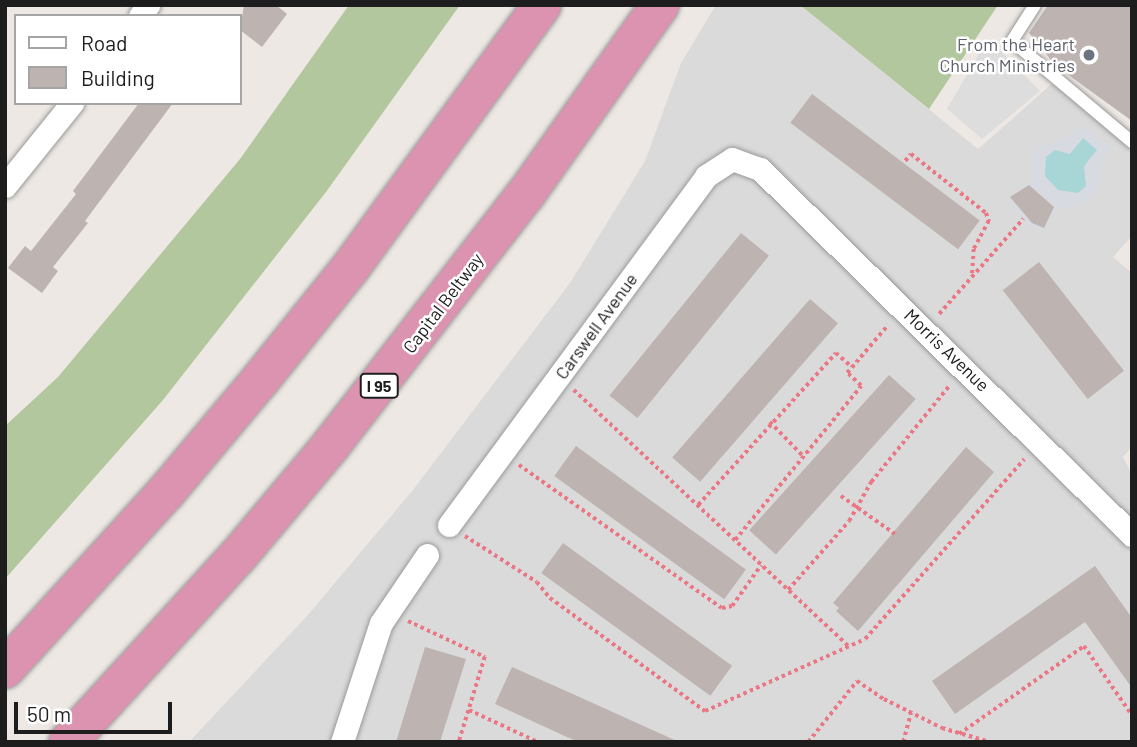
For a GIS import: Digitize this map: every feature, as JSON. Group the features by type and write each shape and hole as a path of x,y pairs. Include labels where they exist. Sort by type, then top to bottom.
{"highway":[{"path":"5,669 167,491 278,359 351,267 542,5"},
{"name":"Capital Beltway","path":"68,742 238,556 331,445 526,194 660,5"}],"street":[{"path":"5,186 70,105"},
{"name":"Carswell Avenue","path":"449,525 706,176 732,159 760,169"},
{"name":"Morris Avenue","path":"760,169 1040,440 1132,535"},
{"path":"342,742 387,612 427,555"}],"lane":[{"path":"1035,5 1012,41 1132,142"}],"path":[{"path":"905,161 911,154 986,213 989,221 974,249 972,277"},
{"path":"926,330 1023,219"},
{"path":"735,540 861,386 846,373 903,307"},
{"path":"698,505 770,422 799,397 836,353 852,367"},
{"path":"789,590 857,507 871,482 965,367"},
{"path":"559,377 849,646"},
{"path":"770,422 803,456"},
{"path":"449,525 537,582 550,598 705,711 865,639 1040,440"},
{"path":"503,453 722,608 732,606 761,565"},
{"path":"841,496 895,534"},
{"path":"387,612 485,657 459,742"},
{"path":"959,734 1084,646 1132,715"},
{"path":"808,742 858,681 911,713 959,734 990,742"},
{"path":"469,710 538,742"},
{"path":"903,742 911,713"}],"shaded area":[{"path":"716,5 800,5 978,149 1055,81 1132,149 1132,236 1113,257 1132,273 1132,446 1123,457 1132,475 1132,742 189,742 307,616 413,490 570,283 645,161 681,63"},
{"path":"988,38 1040,91 982,139 947,109"},
{"path":"1083,125 1110,148 1100,167 1100,186 1083,205 1055,209 1044,231 1030,225 1009,200 1031,181 1031,161 1038,147 1064,139","holes":["1061,151 1087,172 1073,194 1058,190"]}],"green space":[{"path":"349,5 460,5 326,192 163,400 5,579 5,426 58,377 240,159"},
{"path":"800,5 998,5 929,109"}],"water":[{"path":"1083,138 1097,150 1084,166 1086,186 1078,193 1058,190 1045,176 1046,157 1055,150 1070,154"}],"building":[{"path":"244,5 276,5 287,14 262,47 242,32"},
{"name":"From the Heart Church Ministries","path":"1048,5 1132,5 1132,121 1056,66 1029,33"},
{"path":"812,94 980,220 958,249 790,123"},
{"path":"138,105 172,105 85,221 88,223 53,267 58,271 42,293 8,268 25,246 31,251 76,194 73,191"},
{"path":"1029,185 1054,207 1044,228 1032,223 1010,197"},
{"path":"741,233 769,256 637,418 609,395"},
{"path":"1039,262 1124,371 1088,399 1003,290"},
{"path":"810,299 838,323 700,482 672,457"},
{"path":"889,375 916,399 776,554 749,530"},
{"path":"576,446 746,569 724,599 554,476"},
{"path":"966,447 994,472 858,631 836,611 839,608 833,603"},
{"path":"563,543 732,666 710,696 541,573"},
{"path":"1095,566 1132,618 1132,688 1085,622 955,714 932,681"},
{"path":"425,647 466,659 440,742 396,742"},
{"path":"512,667 679,742 578,742 495,704"}],"place":[{"name":"From the Heart Church Ministries","path":"1089,55"}]}
